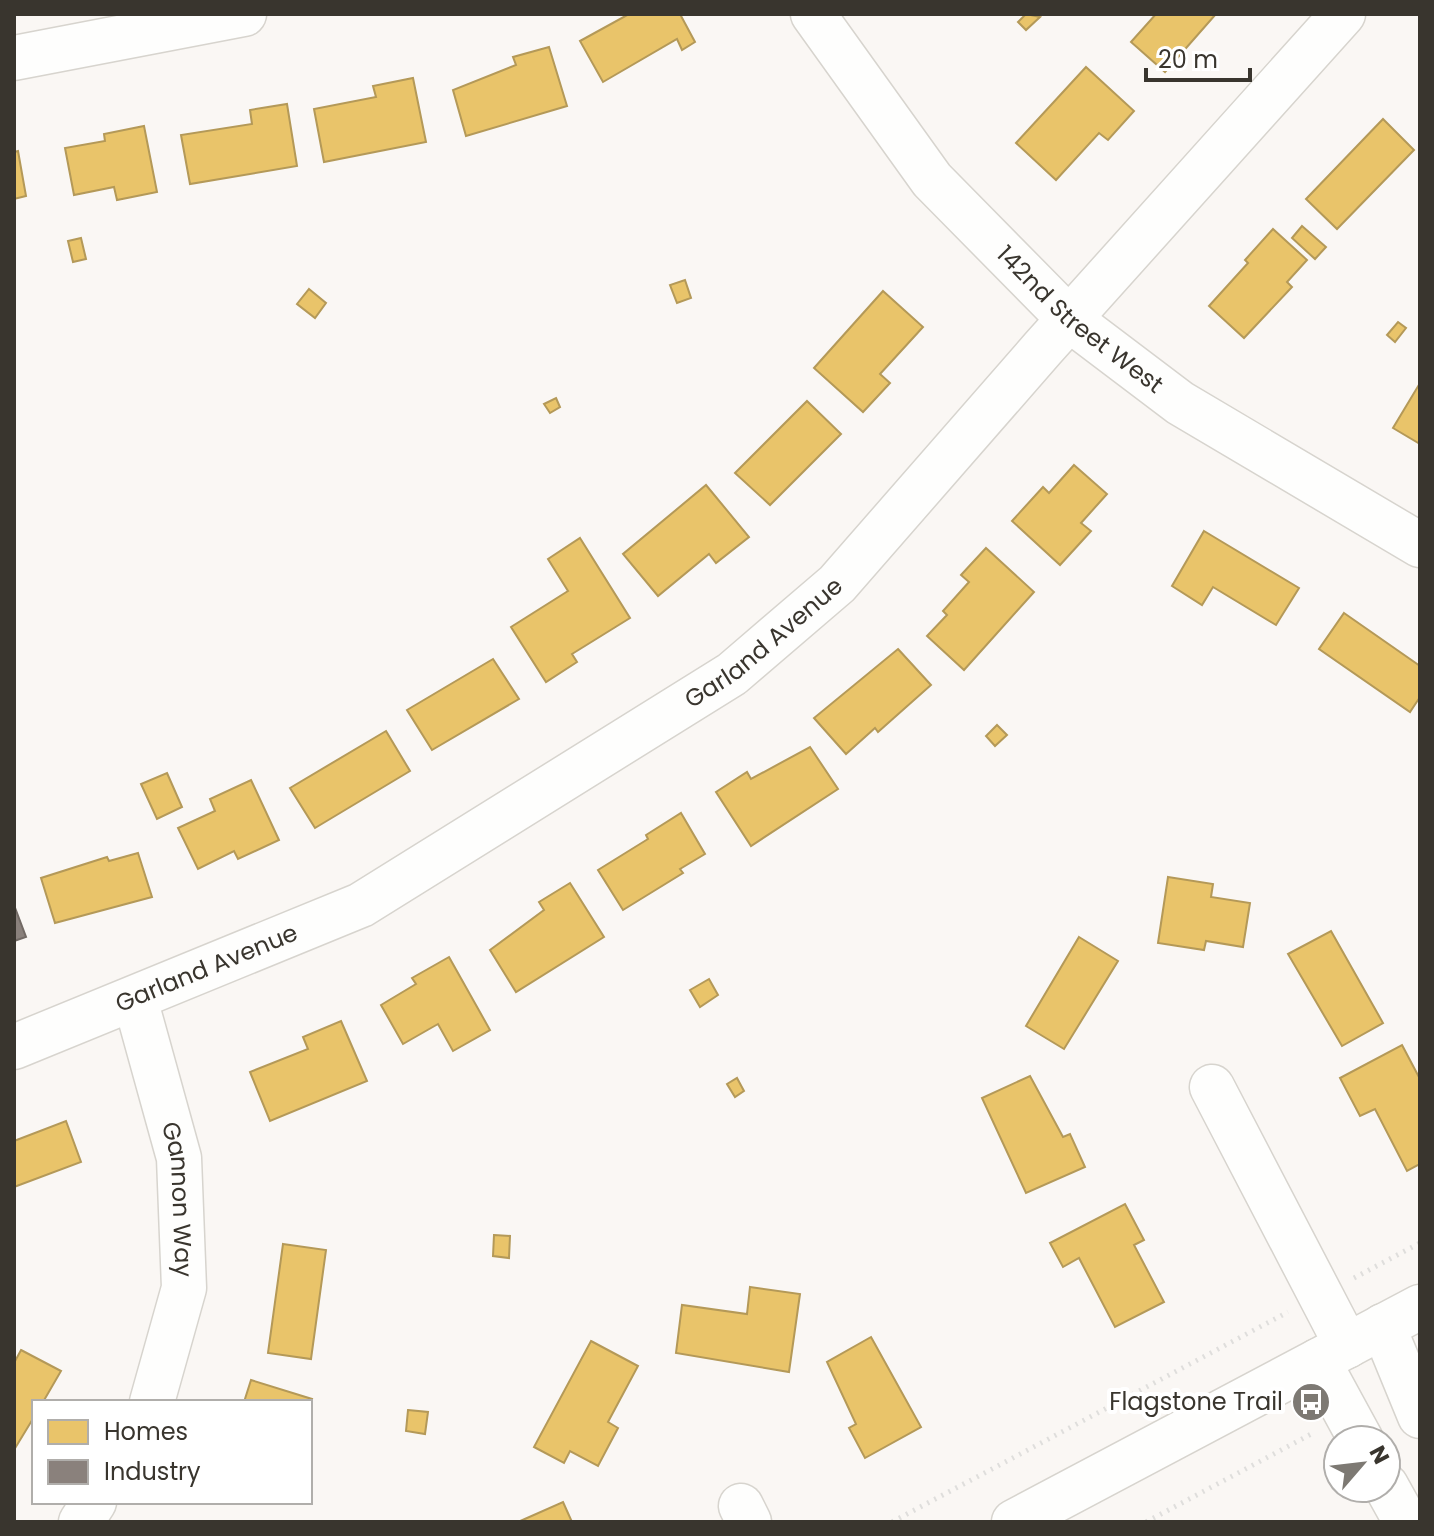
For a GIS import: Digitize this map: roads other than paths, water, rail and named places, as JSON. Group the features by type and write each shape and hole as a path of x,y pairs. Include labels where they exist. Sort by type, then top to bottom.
{"street":[{"path":"14,58 244,14"},
{"name":"142nd Street West","path":"813,14 932,180 1069,319 1180,403 1420,545"},
{"name":"Garland Avenue","path":"14,1047 361,905 732,674 837,584 1069,319 1343,14"},
{"name":"Gannon Way","path":"135,999 179,1158 184,1288 153,1400"},
{"path":"1212,1087 1320,1294 1367,1335 1420,1416"},
{"path":"1345,1424 1367,1335"},
{"path":"1014,1522 1367,1335"},
{"path":"81,1522 93,1504"},
{"path":"1396,1504 1406,1522"}],"place":[{"name":"Flagstone Trail","path":"1311,1402"}]}
